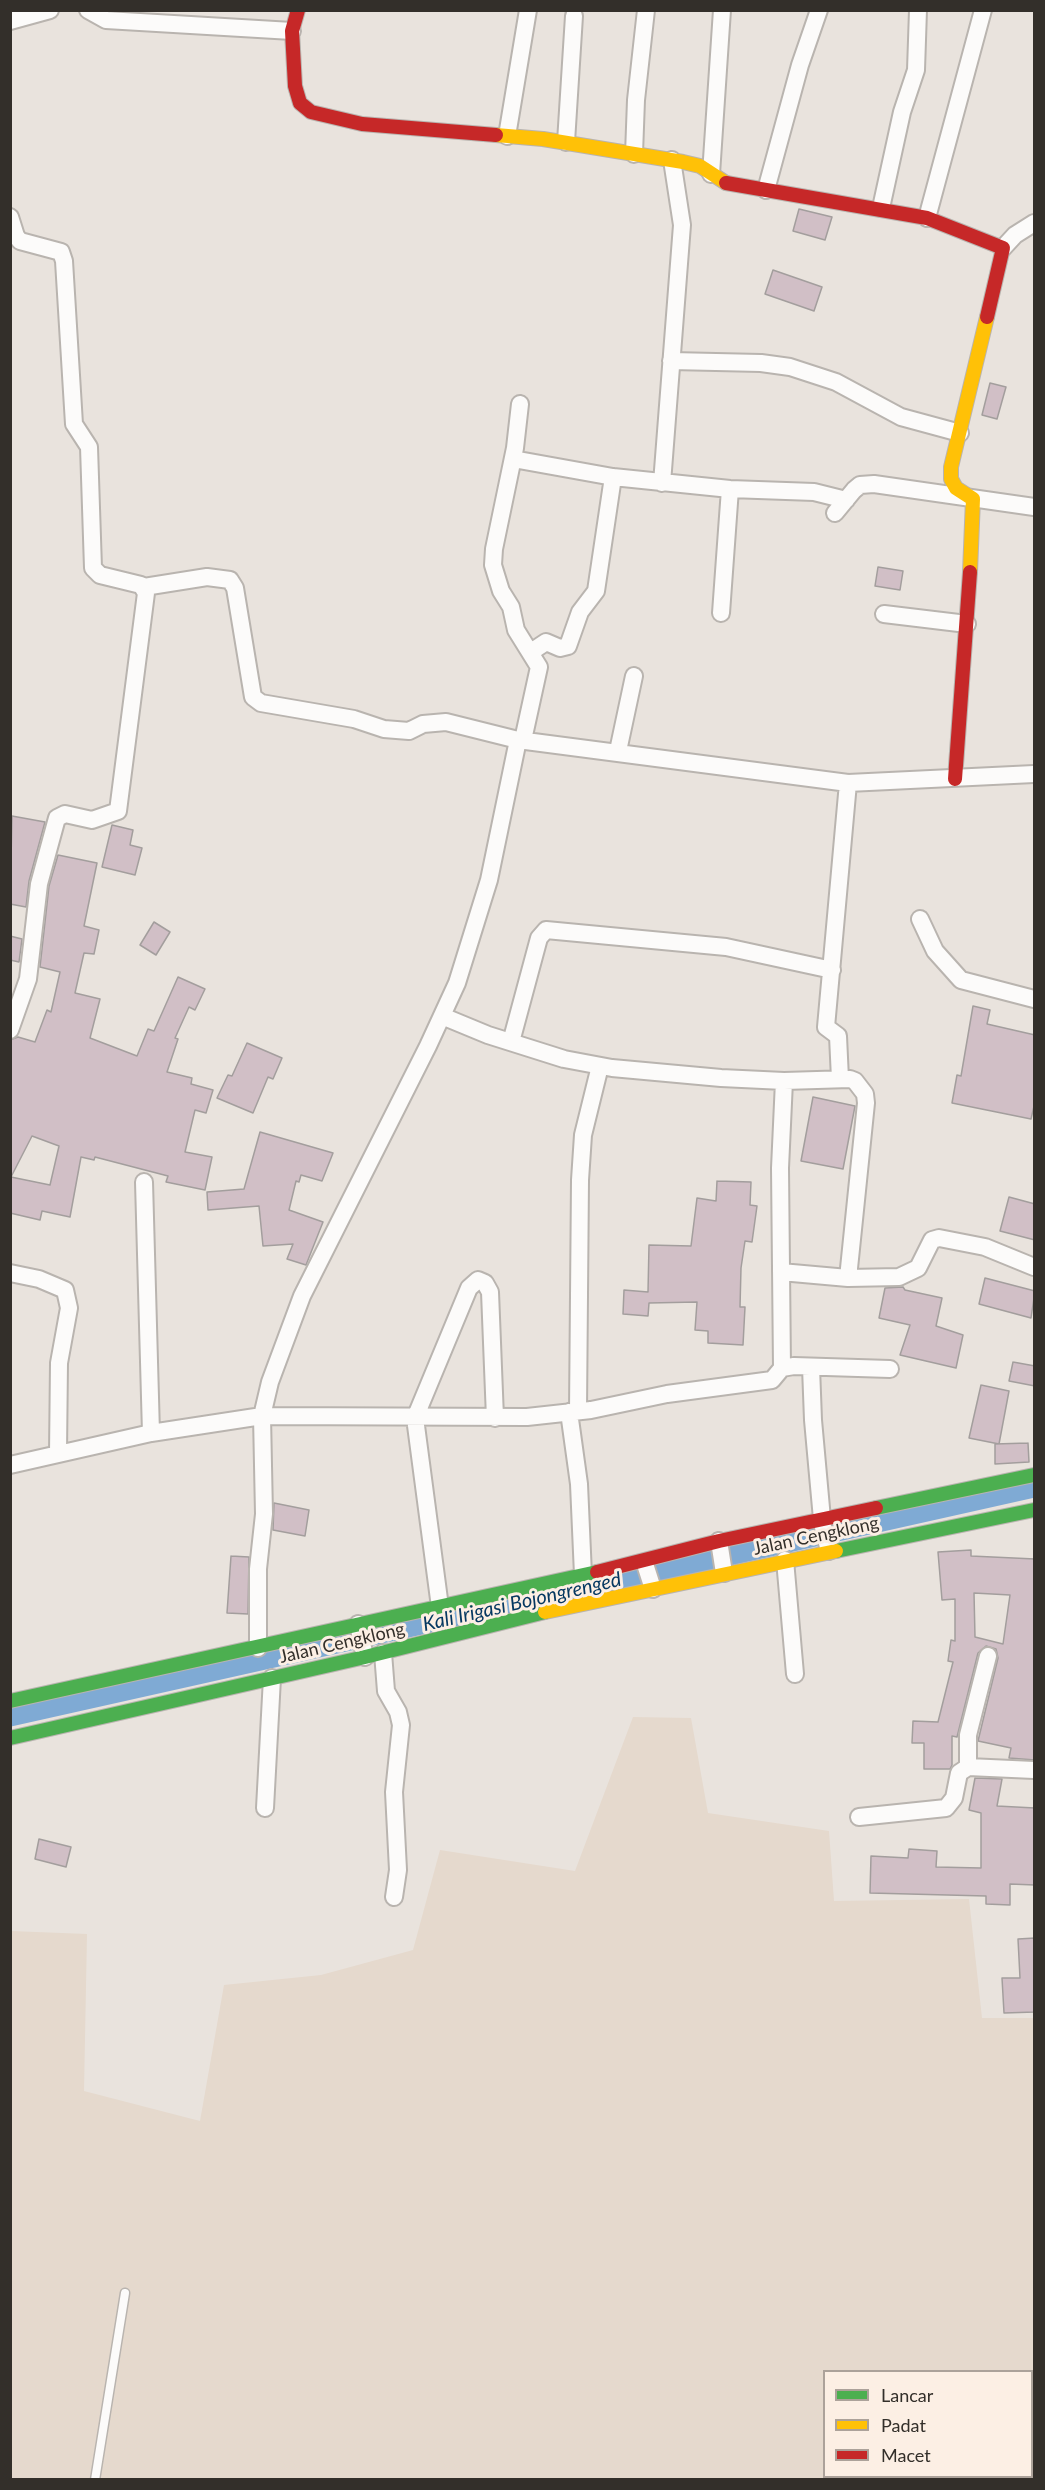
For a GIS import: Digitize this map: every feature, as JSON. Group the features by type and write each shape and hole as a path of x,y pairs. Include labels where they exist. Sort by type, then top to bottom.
{"street":[{"path":"10,21 50,10"},
{"path":"88,10 106,20 292,31"},
{"path":"298,10 292,31 295,86 304,109 331,118 362,124 566,142 672,160 700,166 730,184 881,208 927,218 1003,248"},
{"path":"507,136 528,10"},
{"path":"634,154 637,89 646,10"},
{"path":"711,174 722,10"},
{"path":"766,190 800,65 819,10"},
{"path":"881,208 902,112 916,70 918,10"},
{"path":"927,218 983,10"},
{"path":"566,142 574,16"},
{"path":"662,483 682,225 672,160"},
{"path":"10,217 16,236 21,241 61,252 64,261 74,424 89,447 93,568 100,575 144,587 207,577 230,580 237,600 253,697 261,703 354,719 384,729 409,731 423,724 446,722 520,740 848,783 1035,774"},
{"path":"973,499 956,488 951,479 960,433 1003,248 1015,235 1035,222"},
{"path":"671,361 761,363 790,367 836,382 901,417 960,433"},
{"path":"258,1648 258,1569 264,1514 262,1416 270,1382 303,1296 457,983 489,880 520,740 539,678 539,667 516,630 511,607 501,591 493,565 494,549 513,459 520,404"},
{"path":"513,459 613,477 730,489 814,492 846,500"},
{"path":"531,652 546,642 560,648 568,646 580,612 596,591 613,477"},
{"path":"835,513 860,486 874,484 1035,507"},
{"path":"721,613 730,489"},
{"path":"955,779 974,535 973,499"},
{"path":"10,1030 28,979 39,884 57,818 65,814 92,820 118,811 146,593 144,587"},
{"path":"884,614 967,624"},
{"path":"618,752 634,676"},
{"path":"840,1079 838,1036 826,1027 848,783"},
{"path":"920,919 935,951 961,980 1035,999"},
{"path":"511,1042 539,938 546,930 726,947 832,970"},
{"path":"442,1016 564,1059 600,1066 721,1078 784,1081 850,1078 859,1084 866,1103 848,1278"},
{"path":"577,1602 579,1484 573,1412 580,1180 584,1136 600,1066"},
{"path":"10,1465 151,1433 262,1416 495,1418 573,1412 667,1395 772,1380 782,1368 780,1168 784,1081"},
{"path":"144,1182 151,1433"},
{"path":"781,1272 848,1278 900,1277 912,1273 925,1258 932,1240 939,1238 985,1247 1035,1267"},
{"path":"10,1273 57,1284 65,1290 69,1308 59,1363 58,1453"},
{"path":"440,1606 416,1418 469,1288 478,1280 485,1283 490,1292 495,1418"},
{"path":"811,1367 822,1521 828,1547"},
{"path":"782,1368 890,1369"},
{"path":"10,1701 258,1648 362,1639 440,1606 576,1578 719,1544 1035,1475"},
{"name":"Jalan Cengklong","path":"10,1738 272,1678 362,1639 383,1653 577,1602 724,1570 785,1560 828,1547 1035,1510"},
{"path":"719,1544 724,1570"},
{"path":"785,1560 795,1674"},
{"path":"645,1562 652,1586"},
{"path":"383,1653 386,1691 398,1712 401,1725 394,1792 398,1870 394,1897"},
{"path":"968,1767 968,1735 988,1656"},
{"path":"265,1809 272,1678"},
{"path":"859,1817 918,1813 946,1808 954,1798 959,1773 968,1767 1035,1770"}],"lane":[{"path":"94,2480 125,2293"}],"shaded area":[{"path":"633,1717 691,1718 708,1813 829,1831 834,1901 969,1899 982,2018 1034,2018 1034,2479 11,2480 11,1931 87,1934 84,2091 200,2121 224,1985 321,1975 413,1950 440,1850 575,1871"}],"building":[{"path":"799,209 832,217 825,240 793,231"},
{"path":"773,270 822,287 814,311 765,294"},
{"path":"990,383 1006,387 997,419 982,415"},
{"path":"878,567 903,571 900,590 875,586"},
{"path":"12,816 45,822 29,881 26,907 10,904"},
{"path":"112,825 133,830 130,845 142,848 135,875 102,867"},
{"path":"58,855 97,863 84,926 99,930 94,954 84,953 75,993 100,999 90,1038 137,1056 148,1029 154,1031 178,977 205,989 195,1010 189,1007 175,1038 178,1039 167,1072 192,1078 191,1084 213,1090 206,1113 195,1110 185,1152 212,1157 205,1190 166,1182 168,1176 95,1157 94,1160 81,1157 70,1217 42,1211 40,1220 10,1213 10,1040 18,1037 35,1042 47,1010 51,1012 60,972 40,967 49,886","holes":["32,1136 59,1146 50,1185 11,1177"]},
{"path":"154,922 170,932 156,955 140,945"},
{"path":"10,936 22,939 19,962 10,960"},
{"path":"973,1006 990,1010 987,1024 1035,1035 1035,1102 1031,1119 952,1103 957,1075 961,1076"},
{"path":"247,1043 282,1058 273,1079 268,1077 253,1113 217,1098 228,1075 232,1076"},
{"path":"813,1097 855,1106 843,1169 801,1161"},
{"path":"260,1132 333,1153 322,1181 301,1175 299,1182 296,1181 289,1210 323,1222 306,1265 287,1259 293,1244 263,1246 259,1206 208,1210 207,1192 244,1189"},
{"path":"717,1181 751,1182 750,1205 757,1206 752,1242 745,1241 741,1268 740,1307 745,1307 743,1345 708,1343 708,1331 695,1330 697,1302 649,1303 648,1316 623,1314 624,1290 648,1292 649,1245 691,1246 697,1198 716,1201"},
{"path":"1009,1197 1035,1204 1035,1240 1000,1231"},
{"path":"985,1278 1035,1291 1031,1318 979,1304"},
{"path":"903,1287 905,1290 942,1298 936,1326 963,1335 956,1368 900,1355 910,1325 879,1318 885,1288"},
{"path":"1013,1362 1035,1366 1035,1386 1009,1381"},
{"path":"981,1385 1009,1391 999,1444 969,1438"},
{"path":"1028,1443 1029,1462 995,1464 995,1444"},
{"path":"274,1503 309,1510 305,1536 273,1530"},
{"path":"971,1550 971,1556 1035,1559 1035,1760 1009,1758 1011,1748 978,1741 998,1658 996,1649 986,1646 978,1653 957,1737 952,1736 950,1769 924,1769 924,1743 912,1743 913,1721 938,1722 953,1662 948,1661 951,1640 955,1641 955,1599 942,1600 938,1552","holes":["974,1593 1010,1595 1003,1644 975,1637"]},
{"path":"231,1556 249,1557 248,1614 227,1613"},
{"path":"975,1778 1002,1779 997,1806 1035,1808 1035,1885 1010,1884 1010,1905 986,1904 986,1896 870,1893 871,1856 908,1858 909,1849 937,1851 936,1867 981,1868 981,1813 969,1810"},
{"path":"39,1839 71,1847 66,1867 35,1859"},
{"path":"1035,1938 1035,2012 1004,2013 1002,1978 1020,1978 1018,1939"}],"waterway":[{"name":"Kali Irigasi Bojongrenged","path":"10,1716 1034,1487"}],"traffic: fast":[{"path":"876,1508 1034,1475"},
{"path":"836,1551 1034,1510"},
{"path":"10,1701 597,1572"},
{"path":"10,1738 365,1657 545,1612"}],"traffic: slow":[{"path":"496,135 543,139 683,162 700,166 726,183"},
{"path":"970,572 973,499 956,488 951,479 951,467 987,317"},
{"path":"545,1612 836,1551"}],"traffic: jam":[{"path":"298,10 292,31 295,86 300,103 311,112 362,124 496,135"},
{"path":"726,183 927,218 1003,248 987,317"},
{"path":"955,779 970,572"},
{"path":"597,1572 719,1541 876,1508"}]}
